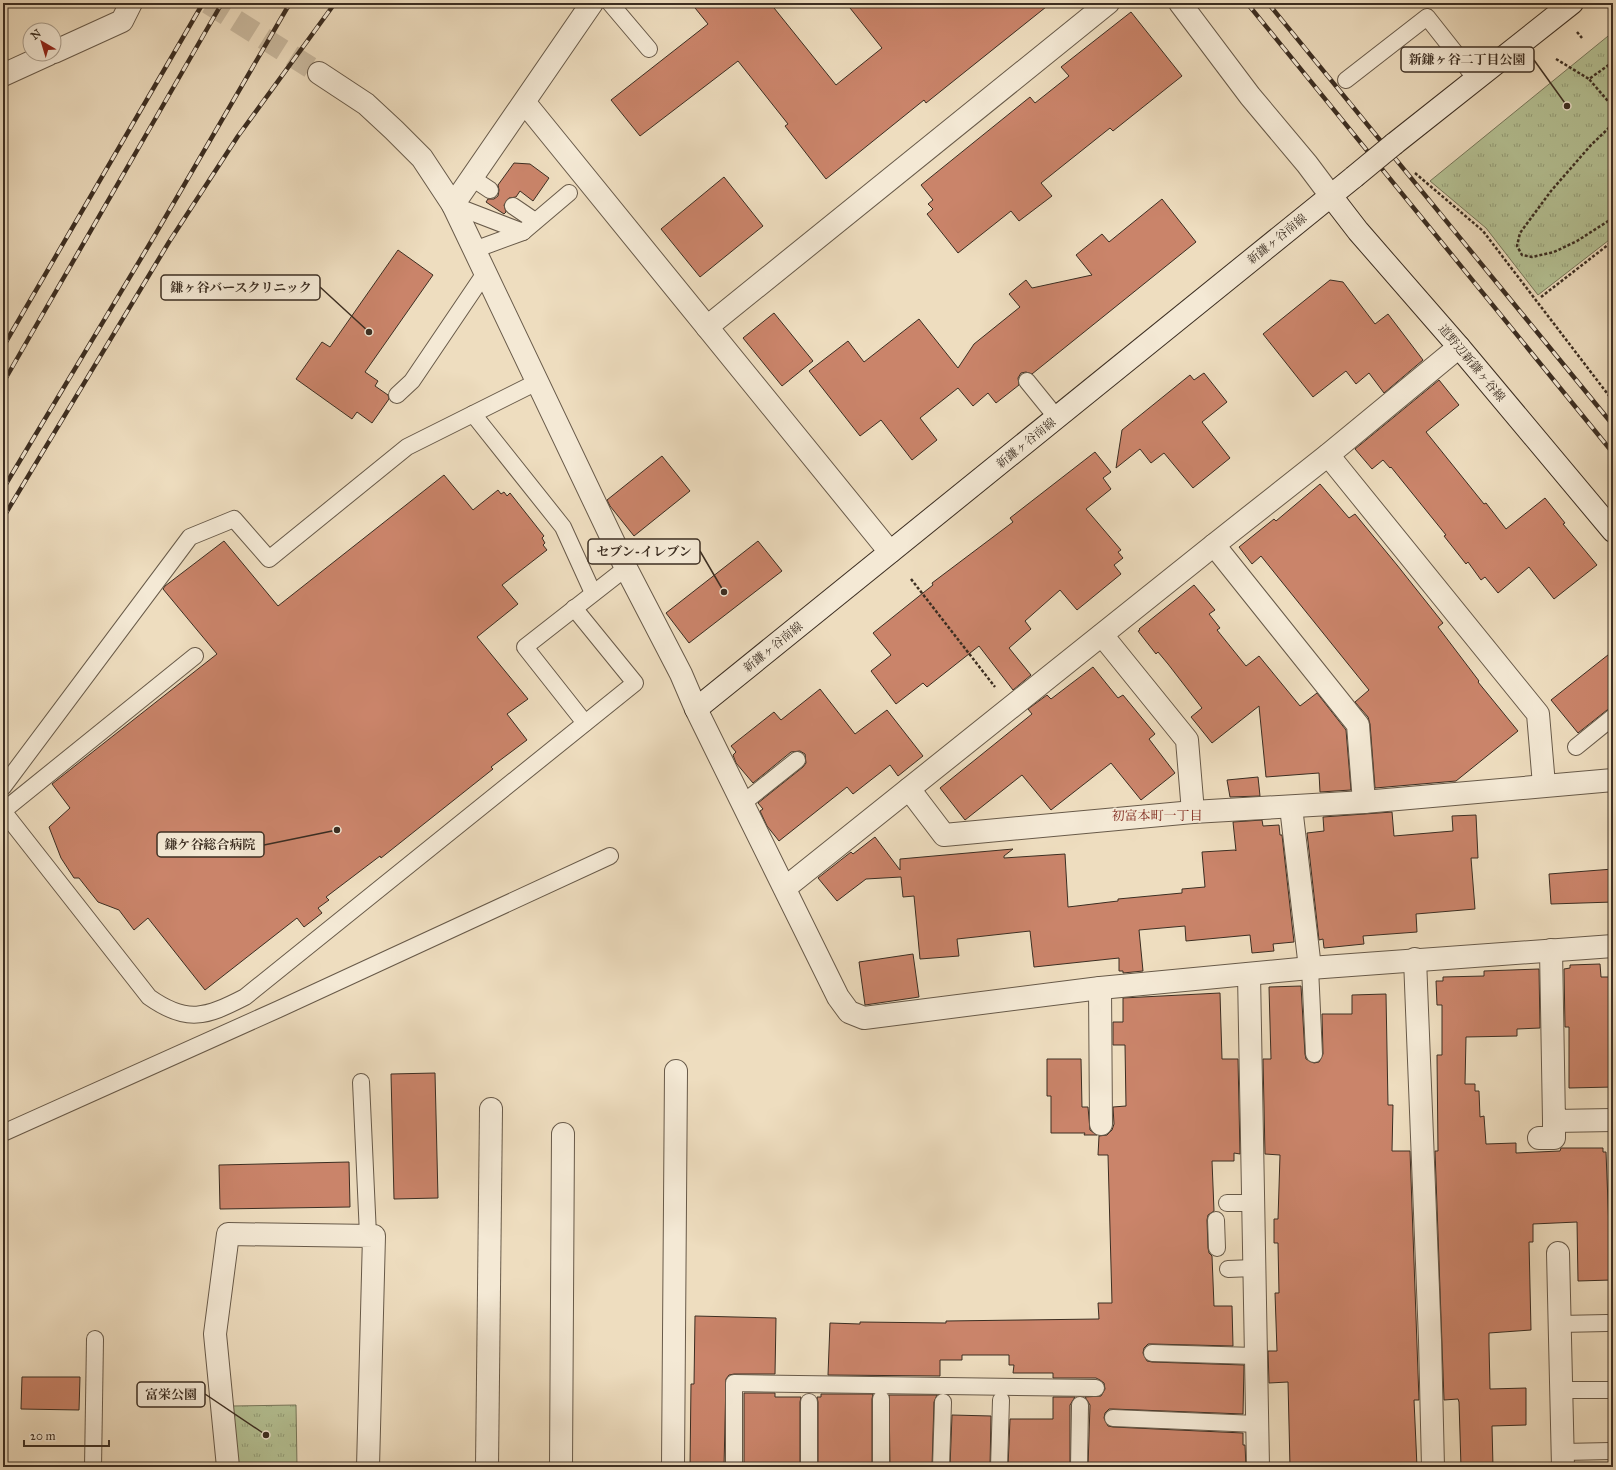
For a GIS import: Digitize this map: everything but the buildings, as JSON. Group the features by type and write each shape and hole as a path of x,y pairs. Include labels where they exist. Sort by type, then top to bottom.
{"street":[{"path":"62,48 122,21 131,3"},
{"path":"453,205 525,103 592,3"},
{"path":"707,327 1108,3"},
{"name":"道野辺新鎌ヶ谷線","path":"1180,3 1250,96 1307,164 1358,231 1459,347 1613,531"},
{"path":"1476,79 1572,3"},
{"path":"3,75 31,62"},
{"path":"319,73 366,104 394,130 422,158 453,205 626,568 681,674 696,709 838,997 849,1012 864,1018 1100,988 1415,959 1613,946"},
{"name":"新鎌ヶ谷南線","path":"696,709 1476,79"},
{"path":"525,103 890,552"},
{"path":"785,888 1214,545 1328,456 1459,347"},
{"path":"1328,456 1538,714 1544,785"},
{"path":"1214,545 1358,725 1364,802"},
{"path":"1102,635 1187,740 1193,812"},
{"path":"909,789 944,835 1193,812 1364,802 1613,780"},
{"path":"1291,806 1310,968"},
{"path":"1539,1138 1554,1138 1551,950"},
{"path":"1415,959 1430,1340 1433,1467"},
{"path":"1249,974 1258,1467"},
{"path":"1100,988 1101,1124"},
{"path":"673,1467 676,1071"},
{"path":"487,1467 491,1109"},
{"path":"1554,1121 1613,1120"},
{"path":"561,1467 563,1134"},
{"path":"228,1467 215,1334 228,1234 374,1236 368,1467"},
{"path":"1558,1253 1563,1459"}],"lane":[{"path":"610,3 649,48"},
{"path":"1346,80 1427,17 1476,79"},
{"path":"472,178 490,190"},
{"path":"474,250 523,232 568,193"},
{"path":"453,205 523,232"},
{"path":"513,206 535,221"},
{"path":"397,395 412,381 485,273"},
{"path":"1027,381 1057,418"},
{"path":"3,787 190,537 234,519 269,559 407,447 537,382"},
{"path":"473,414 563,527 593,593"},
{"path":"585,723 525,647 626,568"},
{"path":"195,656 3,811 149,997 161,1006 187,1016 203,1015 222,1009 245,997 635,683 574,608"},
{"path":"1576,747 1613,718"},
{"path":"743,803 797,760"},
{"path":"3,1133 610,856"},
{"path":"1310,968 1314,1054"},
{"path":"203,1015 214,1038"},
{"path":"361,1082 368,1235"},
{"path":"1227,1203 1253,1203"},
{"path":"1216,1220 1217,1248"},
{"path":"1228,1269 1254,1268"},
{"path":"1560,1324 1607,1324"},
{"path":"93,1467 95,1339"},
{"path":"1152,1353 1256,1356"},
{"path":"734,1467 734,1383 1096,1388"},
{"path":"1561,1390 1609,1390"},
{"path":"881,1467 882,1399"},
{"path":"999,1467 1001,1400"},
{"path":"809,1467 810,1402"},
{"path":"941,1467 943,1402"},
{"path":"1079,1467 1080,1405"},
{"path":"1113,1418 1257,1424"},
{"path":"1563,1459 1610,1451"}],"path":[{"path":"1575,30 1582,38"},
{"path":"1556,59 1589,79 1613,107"},
{"path":"1589,79 1613,62"},
{"path":"1613,124 1591,144 1551,191 1520,233 1517,246 1522,254 1532,257 1554,252 1577,241 1613,218"},
{"path":"1415,173 1483,231 1613,401"},
{"path":"1541,297 1613,241"},
{"path":"911,579 1011,707"}],"green space":[{"path":"1613,32 1613,237 1538,295 1486,228 1430,181"},
{"path":"296,1405 297,1467 242,1467 238,1464 232,1406"}],"tunnel":[{"path":"208,3 319,73"}],"railway":[{"path":"3,347 203,3"},
{"path":"3,383 222,3"},
{"path":"3,489 155,235 290,3"},
{"path":"3,518 169,242 238,136 335,3"},
{"path":"1247,3 1613,453"},
{"path":"1268,3 1613,425"}],"place":[{"name":"新鎌ヶ谷二丁目公園","path":"1567,106"},
{"name":"鎌ヶ谷バースクリニック","path":"369,332"},
{"name":"セブン-イレブン","path":"724,592"},
{"name":"鎌ケ谷総合病院","path":"337,830"},
{"name":"富栄公園","path":"266,1435"}],"district":[{"name":"初富本町一丁目","path":"1157,816"}]}
